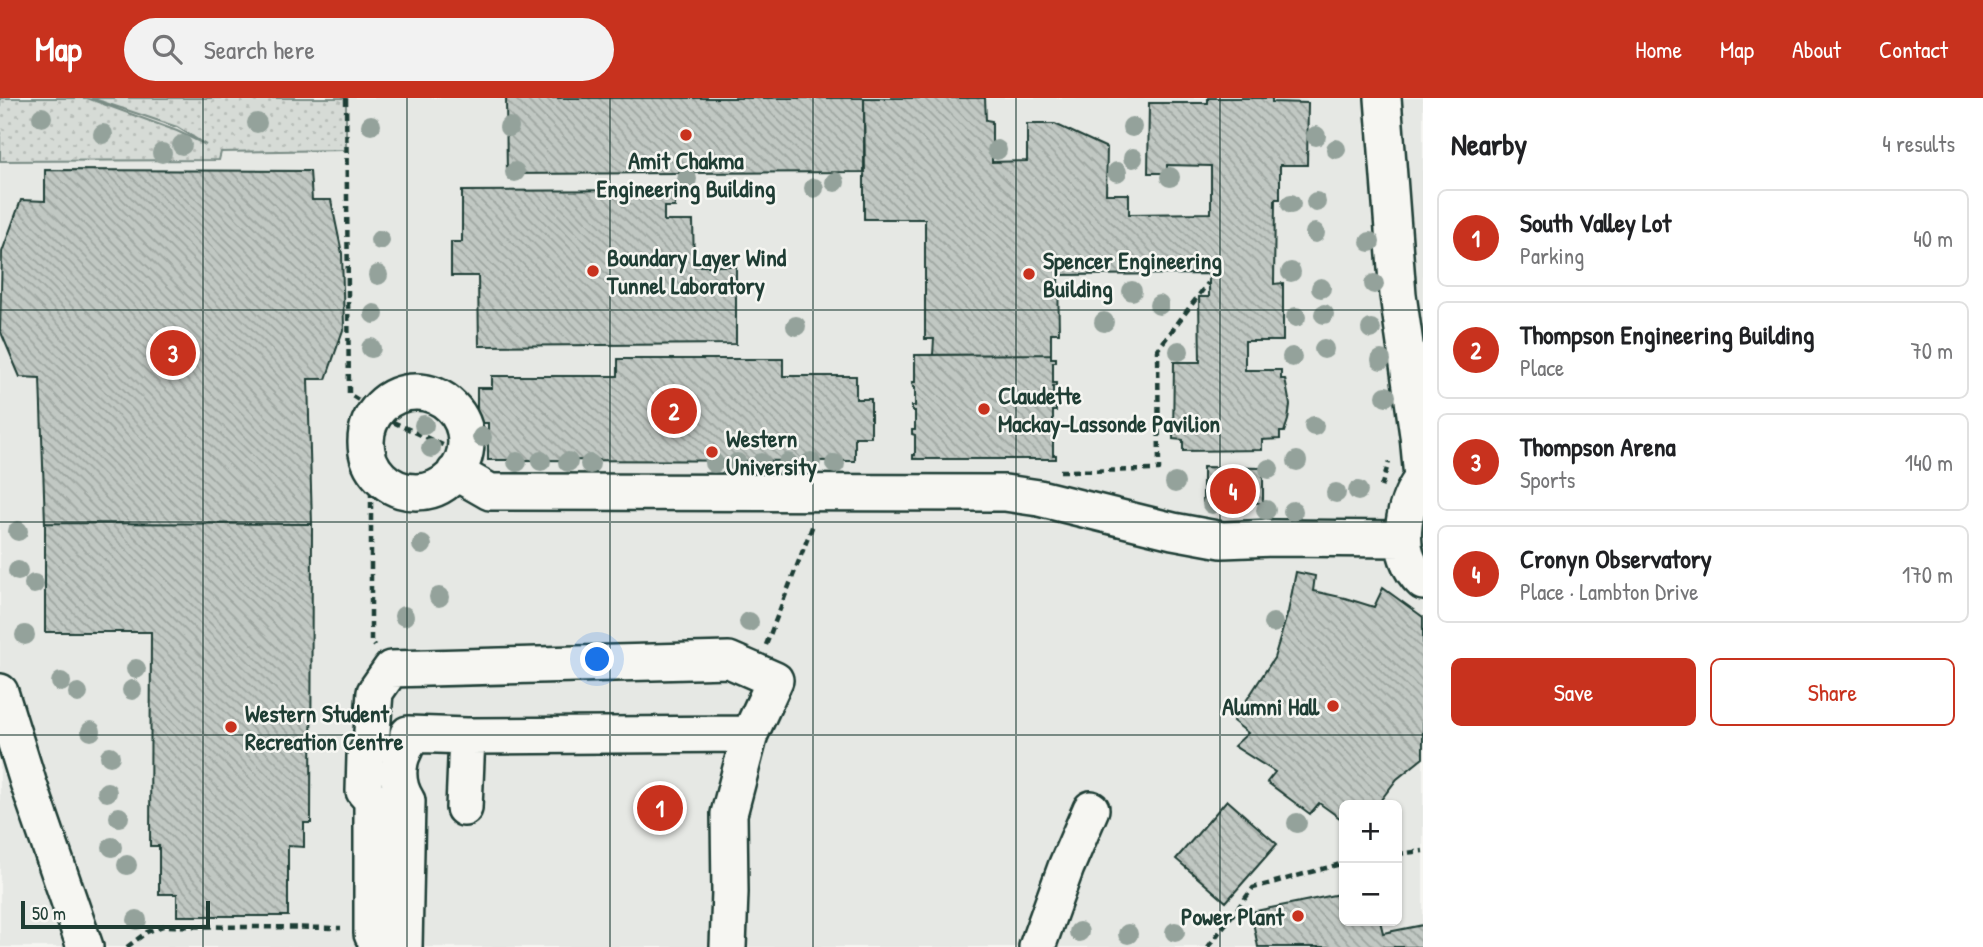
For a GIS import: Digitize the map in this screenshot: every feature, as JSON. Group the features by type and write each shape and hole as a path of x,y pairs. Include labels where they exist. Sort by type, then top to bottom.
{"street":[{"path":"1383,98 1398,295 1422,478 1405,512 1403,539 1409,562 1423,582"},
{"path":"413,392 429,394 443,400 455,410 463,424 466,439 460,463 451,478 425,492 408,492 393,487 379,478 365,449 366,432 372,417 383,404 397,396 413,392"},
{"path":"460,463 490,492 1005,493 1039,498 1173,531 1222,540 1403,539"},
{"path":"379,947 372,934 372,800 382,791 382,756 371,745 375,692 391,669 729,660 775,680 750,734 729,814 728,947"},
{"path":"0,692 14,788 85,947"},
{"path":"404,947 407,801 417,789 418,763 408,745 408,734 750,734"},
{"path":"464,808 467,736"},
{"path":"1037,947 1066,867 1091,809"}],"path":[{"path":"346,98 349,394 460,463"},
{"path":"1055,471 1159,470 1158,349 1208,283"},
{"path":"371,466 371,641"},
{"path":"755,673 805,544"},
{"path":"1402,853 1423,851"},
{"path":"1208,947 1252,888 1339,864"},
{"path":"127,947 147,932 163,926 341,928"}],"shaded area":[{"name":"Western University","path":"0,98 1423,98 1423,947 0,947"},
{"path":"0,98 87,98 177,131 206,145 177,127 91,98 346,98 346,150 221,152 219,160 0,161"}],"building":[{"name":"Amit Chakma Engineering Building","path":"506,98 864,98 865,172 507,174"},
{"name":"Spencer Engineering Building","path":"864,98 985,98 986,120 992,121 992,162 1027,161 1027,124 1055,124 1107,148 1106,194 1129,194 1129,214 1211,213 1211,166 1167,165 1167,173 1148,173 1149,103 1208,103 1208,98 1272,98 1272,102 1308,103 1307,165 1280,165 1280,199 1275,199 1274,284 1283,283 1283,341 1245,341 1245,370 1281,370 1281,379 1285,379 1290,405 1288,420 1284,432 1280,432 1280,439 1262,440 1262,450 1183,451 1183,440 1173,439 1174,362 1200,362 1199,297 1209,297 1209,274 1058,275 1059,333 1051,333 1051,354 933,355 934,339 925,339 925,219 864,219"},
{"path":"45,170 310,171 312,200 331,200 342,253 344,327 326,379 308,379 312,524 45,523 40,378 20,377 0,330 2,252 21,200 45,201"},
{"name":"Boundary Layer Wind Tunnel Laboratory","path":"675,190 675,207 664,207 664,221 693,221 694,266 736,266 736,344 479,346 478,276 451,276 451,242 462,242 462,191"},
{"name":"Claudette Mackay-Lassonde Pavilion","path":"1051,354 1051,358 1056,358 1056,362 1053,362 1053,383 1056,383 1056,386 1053,386 1053,406 1056,411 1053,411 1053,431 1056,431 1056,435 1053,435 1053,455 1056,455 1056,459 913,459 915,435 912,430 915,430 915,411 912,411 912,406 915,406 915,387 912,382 915,382 915,355"},
{"path":"618,359 783,359 783,376 856,376 856,399 871,399 871,437 855,437 855,461 488,460 488,423 477,423 477,388 492,388 492,376 618,376"},
{"path":"1203,467 1263,468 1263,503 1203,502"},
{"name":"Western Student Recreation Centre","path":"45,523 312,524 311,823 304,823 304,847 288,846 288,916 177,916 177,894 159,894 159,846 150,846 151,632 45,632"},
{"name":"Alumni Hall","path":"1296,572 1315,576 1313,591 1374,607 1383,588 1423,617 1423,758 1397,779 1381,800 1339,800 1339,817 1319,803 1310,814 1267,782 1275,772 1234,746 1248,733 1233,721 1274,658 1288,612"},
{"path":"1227,800 1277,844 1226,902 1176,859"},
{"name":"Power Plant","path":"1339,894 1339,926 1381,926 1383,933 1423,925 1423,947 1258,947 1251,912"}],"place":[{"name":"Amit Chakma Engineering Building","path":"686,135"},
{"name":"Boundary Layer Wind Tunnel Laboratory","path":"593,271"},
{"name":"Spencer Engineering Building","path":"1029,274"},
{"name":"Thompson Arena","path":"173,353"},
{"name":"Claudette Mackay-Lassonde Pavilion","path":"984,409"},
{"name":"Thompson Engineering Building","path":"674,411"},
{"name":"Western University","path":"712,452"},
{"name":"Cronyn Observatory","path":"1233,491"},
{"name":"Alumni Hall","path":"1333,706"},
{"name":"Western Student Recreation Centre","path":"231,727"},
{"name":"South Valley Lot","path":"660,808"},
{"name":"Power Plant","path":"1298,916"}]}
